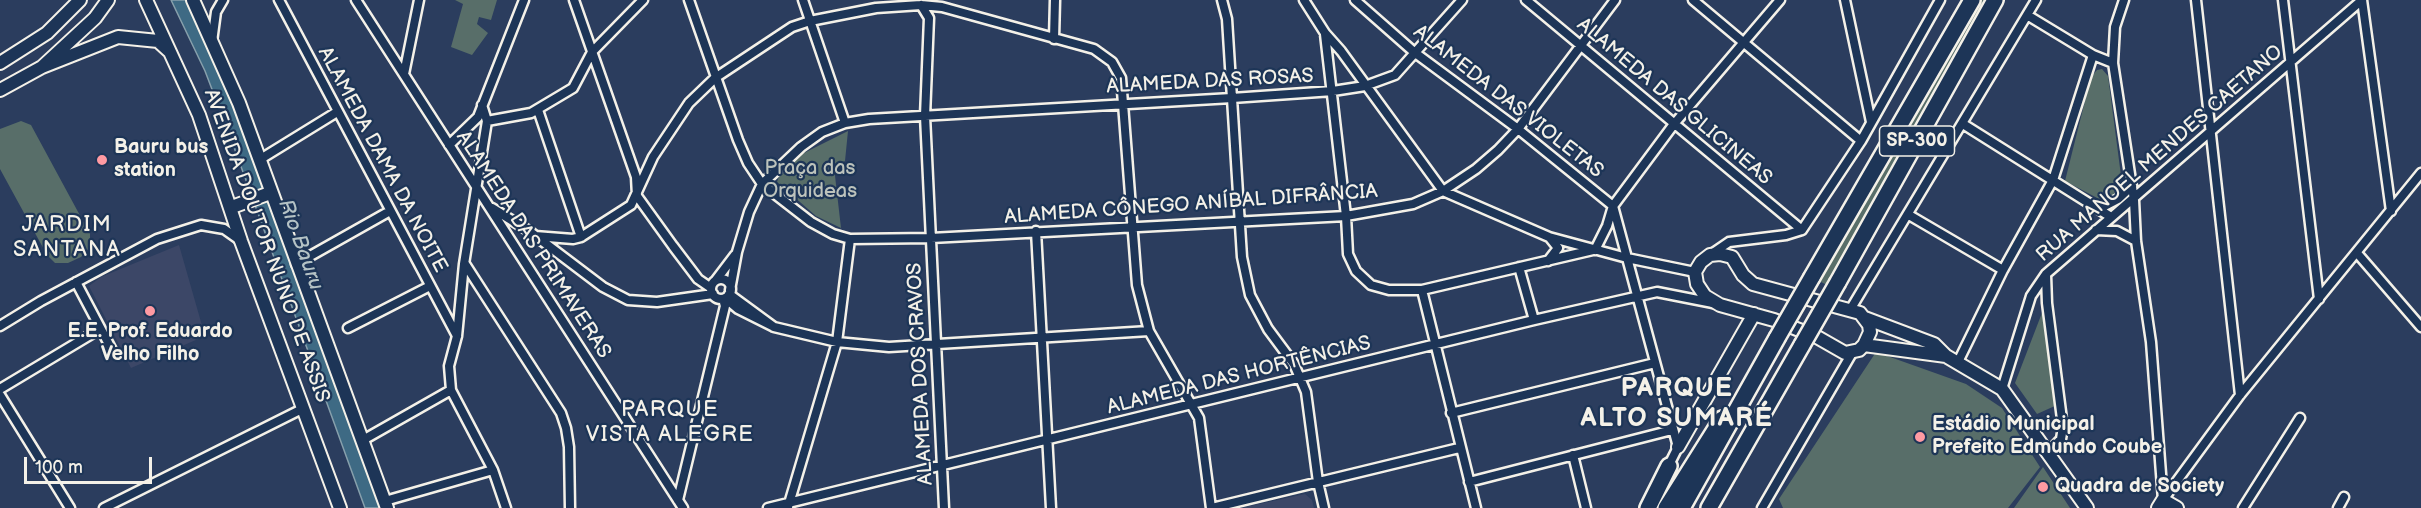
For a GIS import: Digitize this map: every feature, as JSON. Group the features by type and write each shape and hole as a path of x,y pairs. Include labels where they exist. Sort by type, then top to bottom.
{"highway":[{"name":"SP-300","path":"1709,508 1995,0"},
{"name":"SP-300","path":"1682,508 1970,2"},
{"path":"1666,508 1736,399 1763,365"},
{"path":"1648,508 1669,466"}],"main road":[{"path":"0,63 47,33 80,0"},
{"path":"42,67 95,18 108,0"},
{"name":"AVENIDA DOUTOR NUNO DE ASSIS","path":"146,0 199,115 232,207 241,241 340,508"},
{"name":"AVENIDA DOUTOR NUNO DE ASSIS","path":"193,0 239,103 386,505"},
{"path":"0,90 42,67 118,37 158,41 173,55"},
{"path":"232,207 270,193"},
{"path":"1866,318 1870,332 1864,345 1852,352 1838,350 1817,337 1754,314 1720,305 1700,289 1695,272 1701,262 1710,255 1720,254 1732,257 1743,275 1753,284 1839,310 1850,310 1934,344 1946,356 2002,389 2087,508"},
{"path":"1678,447 1754,314"},
{"path":"1864,345 1946,356"},
{"path":"2161,504 2177,508"}],"street":[{"path":"212,42 216,12 223,0"},
{"name":"ALAMEDA DAMA DA NOITE","path":"279,0 457,336"},
{"name":"ALAMEDA DAS PRIMAVERAS","path":"356,0 683,508"},
{"path":"404,74 419,0"},
{"path":"449,145 477,117 524,0"},
{"path":"574,0 636,177 638,196 651,219 704,284 727,295 738,309 774,327 837,342 889,347 1149,331"},
{"path":"487,121 538,110 573,88 592,52 644,0"},
{"path":"689,0 715,78 748,163 762,184 811,222 833,234 850,239 837,342 788,506"},
{"path":"803,0 845,123"},
{"path":"911,0 921,5 929,18 925,116"},
{"path":"1054,39 1055,0"},
{"path":"1222,0 1227,19 1242,257 1250,295 1268,328 1294,364 1306,392 1318,482 1324,508"},
{"path":"1304,0 1325,33 1341,51 1443,191 1549,237 1627,258 1695,272"},
{"name":"ALAMEDA DAS VIOLETAS","path":"1355,0 1414,52 1518,129 1613,206"},
{"name":"ALAMEDA DAS ROSAS","path":"762,184 801,147 822,132 845,123 1333,91 1365,86 1395,75 1462,0"},
{"name":"ALAMEDA DAS GLICINEAS","path":"1526,0 1802,230"},
{"name":"ALAMEDA CÔNEGO ANÍBAL DIFRÂNCIA","path":"850,239 931,238 1346,216 1413,204 1443,191 1476,169 1518,129 1615,0"},
{"path":"1693,0 1861,141"},
{"path":"1595,250 1607,226 1613,206 1674,124 1780,0"},
{"path":"1845,0 1871,122"},
{"path":"1710,255 1720,247 1739,240 1786,235 1802,230 1861,141 1940,0"},
{"path":"1850,310 2036,0"},
{"path":"2124,0 2115,27 2113,63 2134,200 2136,241 2151,342 2161,504"},
{"path":"2196,0 2240,395"},
{"path":"2283,0 2319,299"},
{"path":"2362,0 2391,211"},
{"name":"RUA MANOEL MENDES CAETANO","path":"2002,389 2031,296 2046,274 2362,0"},
{"path":"568,262 564,252 566,243 632,205 638,196 653,157 689,103 715,78 792,27 810,21 876,8 921,5 942,7 1094,49 1112,62 1121,78 1137,285 1149,331 1199,418 1212,508 1460,448"},
{"path":"2027,15 2092,55 2113,63"},
{"path":"1325,33 1333,91 1348,254 1356,271 1371,285 1389,290 1422,290 1595,250"},
{"path":"1329,57 1341,51"},
{"path":"1958,362 2003,270 2053,180 2092,55"},
{"path":"482,105 487,121 464,264 457,336 449,366 451,390 493,470 506,508"},
{"path":"538,110 577,238"},
{"path":"258,160 337,112"},
{"name":"ALAMEDA DOS CRAVOS","path":"925,116 938,345 944,508"},
{"path":"1963,124 2111,217"},
{"path":"2161,504 2240,395 2421,173"},
{"path":"678,500 737,252 749,212 762,184"},
{"path":"2099,209 2118,199 2132,186"},
{"path":"489,206 532,233 603,287 628,300 657,302 686,298 724,280 727,295"},
{"path":"1613,206 1678,447 1669,466 1640,508"},
{"path":"296,264 390,211"},
{"path":"1909,215 2003,270"},
{"path":"0,326 142,245 201,225 224,229 241,241"},
{"path":"510,240 513,231 519,228 532,233 577,238"},
{"path":"2096,230 2117,231 2136,241"},
{"path":"1036,231 1051,508"},
{"path":"1548,261 1558,248 1549,237"},
{"path":"712,287 737,252"},
{"path":"2357,253 2421,327"},
{"path":"464,264 561,413 566,428 568,447 570,508"},
{"path":"1519,267 1534,320"},
{"path":"2046,274 2047,303 2062,427 2061,439 2047,454"},
{"path":"76,282 113,352"},
{"path":"348,328 430,286"},
{"path":"1422,290 1476,508"},
{"name":"ALAMEDA DAS HORTÊNCIAS","path":"768,508 788,506 942,464 1534,320 1638,297 1666,293 1720,305"},
{"path":"2031,296 2047,303"},
{"path":"0,389 100,329"},
{"path":"1762,508 1852,352"},
{"path":"1451,413 1655,363"},
{"path":"363,440 451,390"},
{"path":"0,395 70,508"},
{"path":"104,508 304,408"},
{"path":"2242,508 2300,418"},
{"path":"1469,482 1672,430"},
{"path":"1573,455 1586,508"},
{"path":"386,505 493,470"},
{"path":"2338,508 2344,497"}],"shaded area":[{"path":"171,0 191,0 223,70 382,508 365,508 231,139 205,71"},
{"name":"E.E. Prof. Eduardo Velho Filho","path":"179,245 205,336 131,368 89,286 101,277"},
{"path":"1305,494 1312,500 1314,508 1241,508"}],"green space":[{"path":"455,0 497,0 491,20 479,17 477,24 488,33 472,55 451,47 463,4"},
{"path":"1978,0 1991,0 1827,285 1817,280"},
{"path":"2102,69 2108,76 2123,191 2110,202 2101,200 2065,181 2091,77 2097,70"},
{"path":"21,121 31,125 90,234 90,247 81,257 68,263 55,263 47,255 0,169 0,129"},
{"name":"Praça das Orquideas","path":"848,131 845,161 834,167 841,228 816,216 777,182 780,174 798,156"},
{"path":"2045,305 2057,405 2037,414 2015,383"},
{"name":"Estádio Municipal Prefeito Edmundo Coube","path":"1876,352 1966,384 2002,408 2040,467 2008,508 1783,508 1779,499"},
{"name":"Quadra de Society","path":"2043,467 2070,508 2014,508"}],"place":[{"name":"Bauru bus station","path":"102,160"},
{"name":"E.E. Prof. Eduardo Velho Filho","path":"150,311"},
{"name":"Estádio Municipal Prefeito Edmundo Coube","path":"1920,437"},
{"name":"Quadra de Society","path":"2043,487"}],"district":[{"name":"JARDIM SANTANA","path":"67,238"},
{"name":"PARQUE ALTO SUMARÉ","path":"1677,404"},
{"name":"PARQUE VISTA ALEGRE","path":"670,422"}],"water label":[{"name":"Rio Bauru","path":"300,245"}]}
